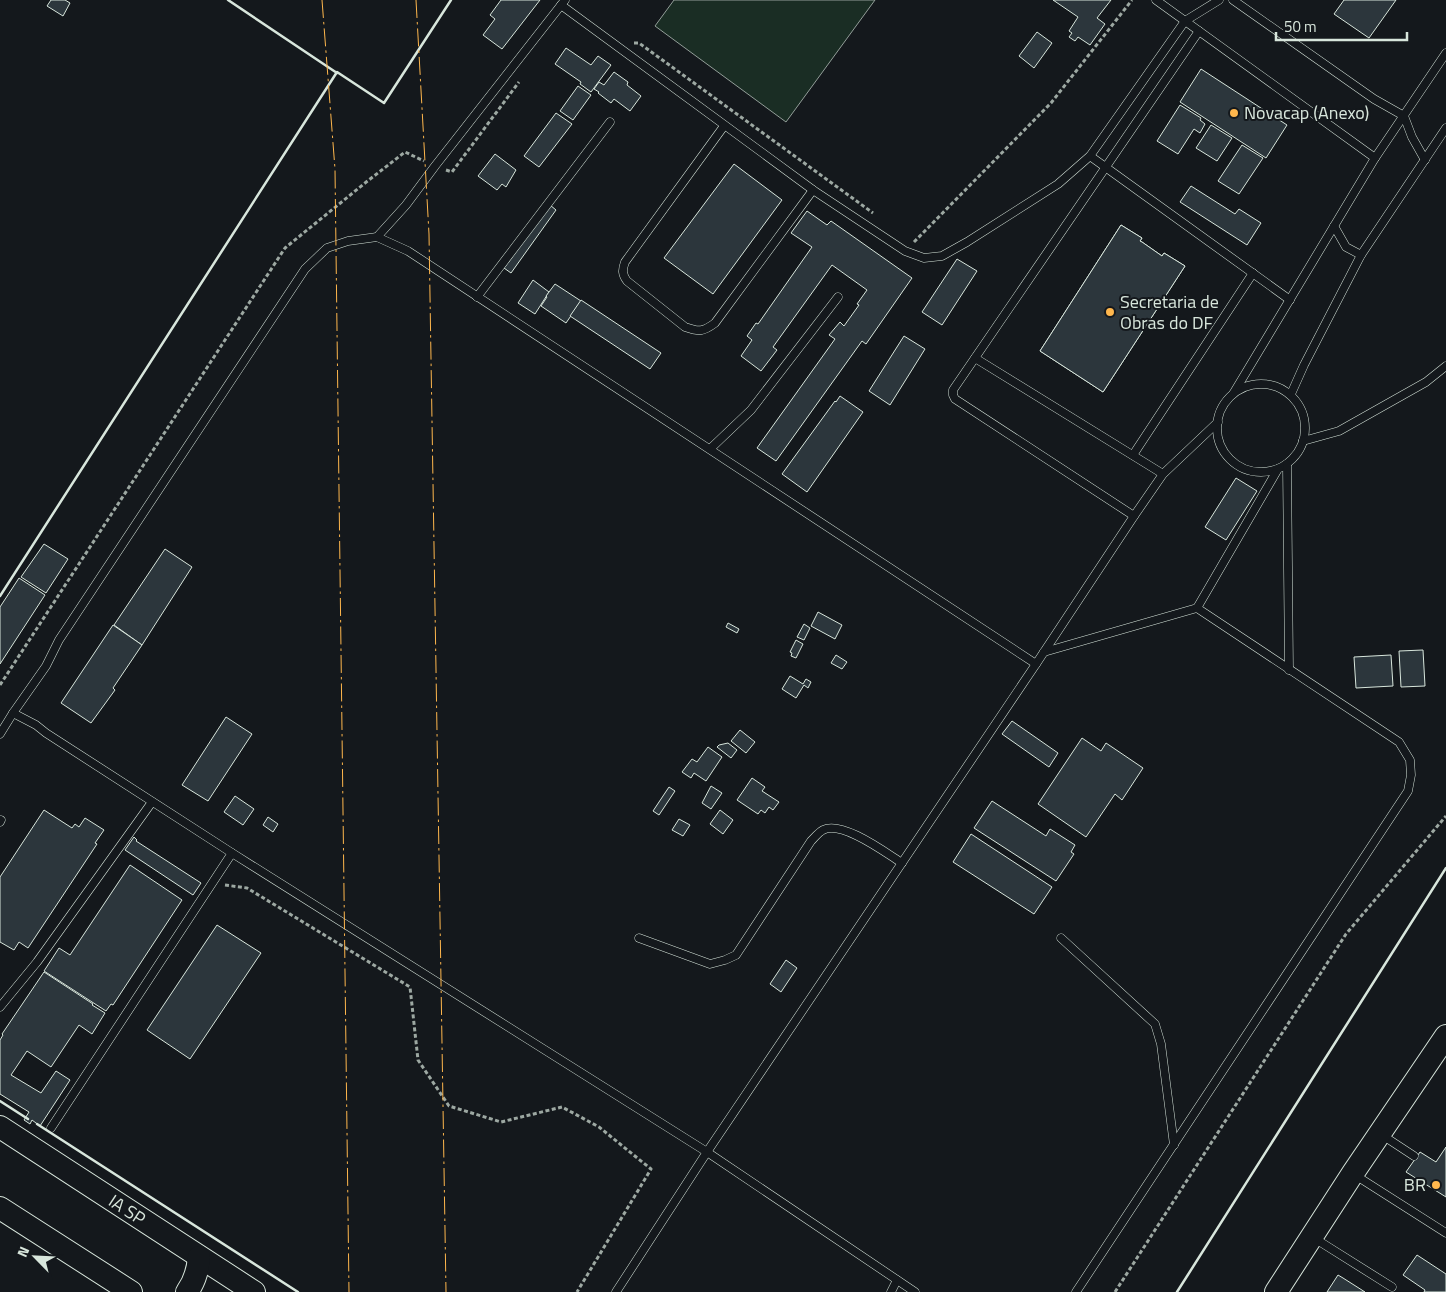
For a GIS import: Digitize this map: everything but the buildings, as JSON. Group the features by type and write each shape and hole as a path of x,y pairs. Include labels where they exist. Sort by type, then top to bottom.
{"street":[{"path":"1276,1292 1446,1036"},
{"name":"IA SP","path":"0,1127 251,1290"},
{"path":"0,1208 131,1292"},
{"path":"187,1292 193,1284 199,1267 199,1257"},
{"path":"219,1292 234,1287 251,1290"}],"lane":[{"path":"1156,0 1376,158"},
{"path":"377,237 406,206 441,158 563,3 724,126 814,190 905,251 924,258 942,256 1058,184 1090,156 1185,21 1219,0"},
{"path":"1233,0 1374,99 1404,116 1412,137 1425,160"},
{"path":"1134,516 955,399 953,390 1199,31"},
{"path":"1233,394 1246,386 1262,383 1277,386 1291,394 1299,404 1306,428 1303,441 1294,458 1278,469 1265,472 1252,471 1240,466 1222,448 1218,435 1218,422 1222,406 1233,394 1376,158 1446,53"},
{"path":"477,297 610,122"},
{"path":"724,126 625,262 622,269 622,275 626,281 685,327 696,331 706,330 715,323 814,190"},
{"path":"1291,394 1361,255 1446,128"},
{"path":"1090,156 1290,300"},
{"path":"1334,226 1346,247 1361,255"},
{"path":"0,734 46,666 59,640 305,270 327,248 348,241 377,237 408,251 1036,664"},
{"path":"1133,455 1253,273"},
{"path":"710,449 752,410 838,297"},
{"path":"975,358 1163,474"},
{"path":"1303,441 1339,431 1426,382 1446,366"},
{"path":"616,1292 707,1152 1163,474 1218,422"},
{"path":"1286,464 1289,670"},
{"path":"1044,652 1197,608 1278,469"},
{"path":"1076,1292 1408,790 1411,775 1410,760 1399,742 1197,608"},
{"path":"13,713 36,725 46,734 232,853 707,1152 915,1292"},
{"path":"0,1007 37,962 152,802"},
{"path":"639,938 710,964 736,955 811,840 824,830 836,828 865,839 902,863"},
{"path":"51,1128 232,853"},
{"path":"1061,938 1155,1024 1161,1044 1174,1145"},
{"path":"1380,1134 1414,1156"},
{"path":"1353,1174 1446,1233"},
{"path":"1312,1237 1392,1287"},
{"path":"891,1292 897,1280"}],"path":[{"path":"1115,1292 1346,934 1446,816"},
{"path":"212,884 246,888 410,987 418,1060 449,1106 501,1122 562,1107 599,1127 652,1169 577,1292"}],"green space":[{"path":"674,0 875,0 786,122 655,26"}],"wall":[{"path":"228,0 337,73"},
{"path":"0,596 337,72 384,103 451,0"},
{"path":"1177,1292 1446,868"},
{"path":"0,1101 28,1119"},
{"path":"37,1124 298,1292"}],"power":[{"path":"322,0 335,169 349,1292"},
{"path":"416,0 429,234 446,1292"}],"place":[{"name":"Novacap (Anexo)","path":"1234,113"},
{"name":"Secretaria de Obras do DF","path":"1110,312"},
{"name":"BR","path":"1436,1185"}]}
